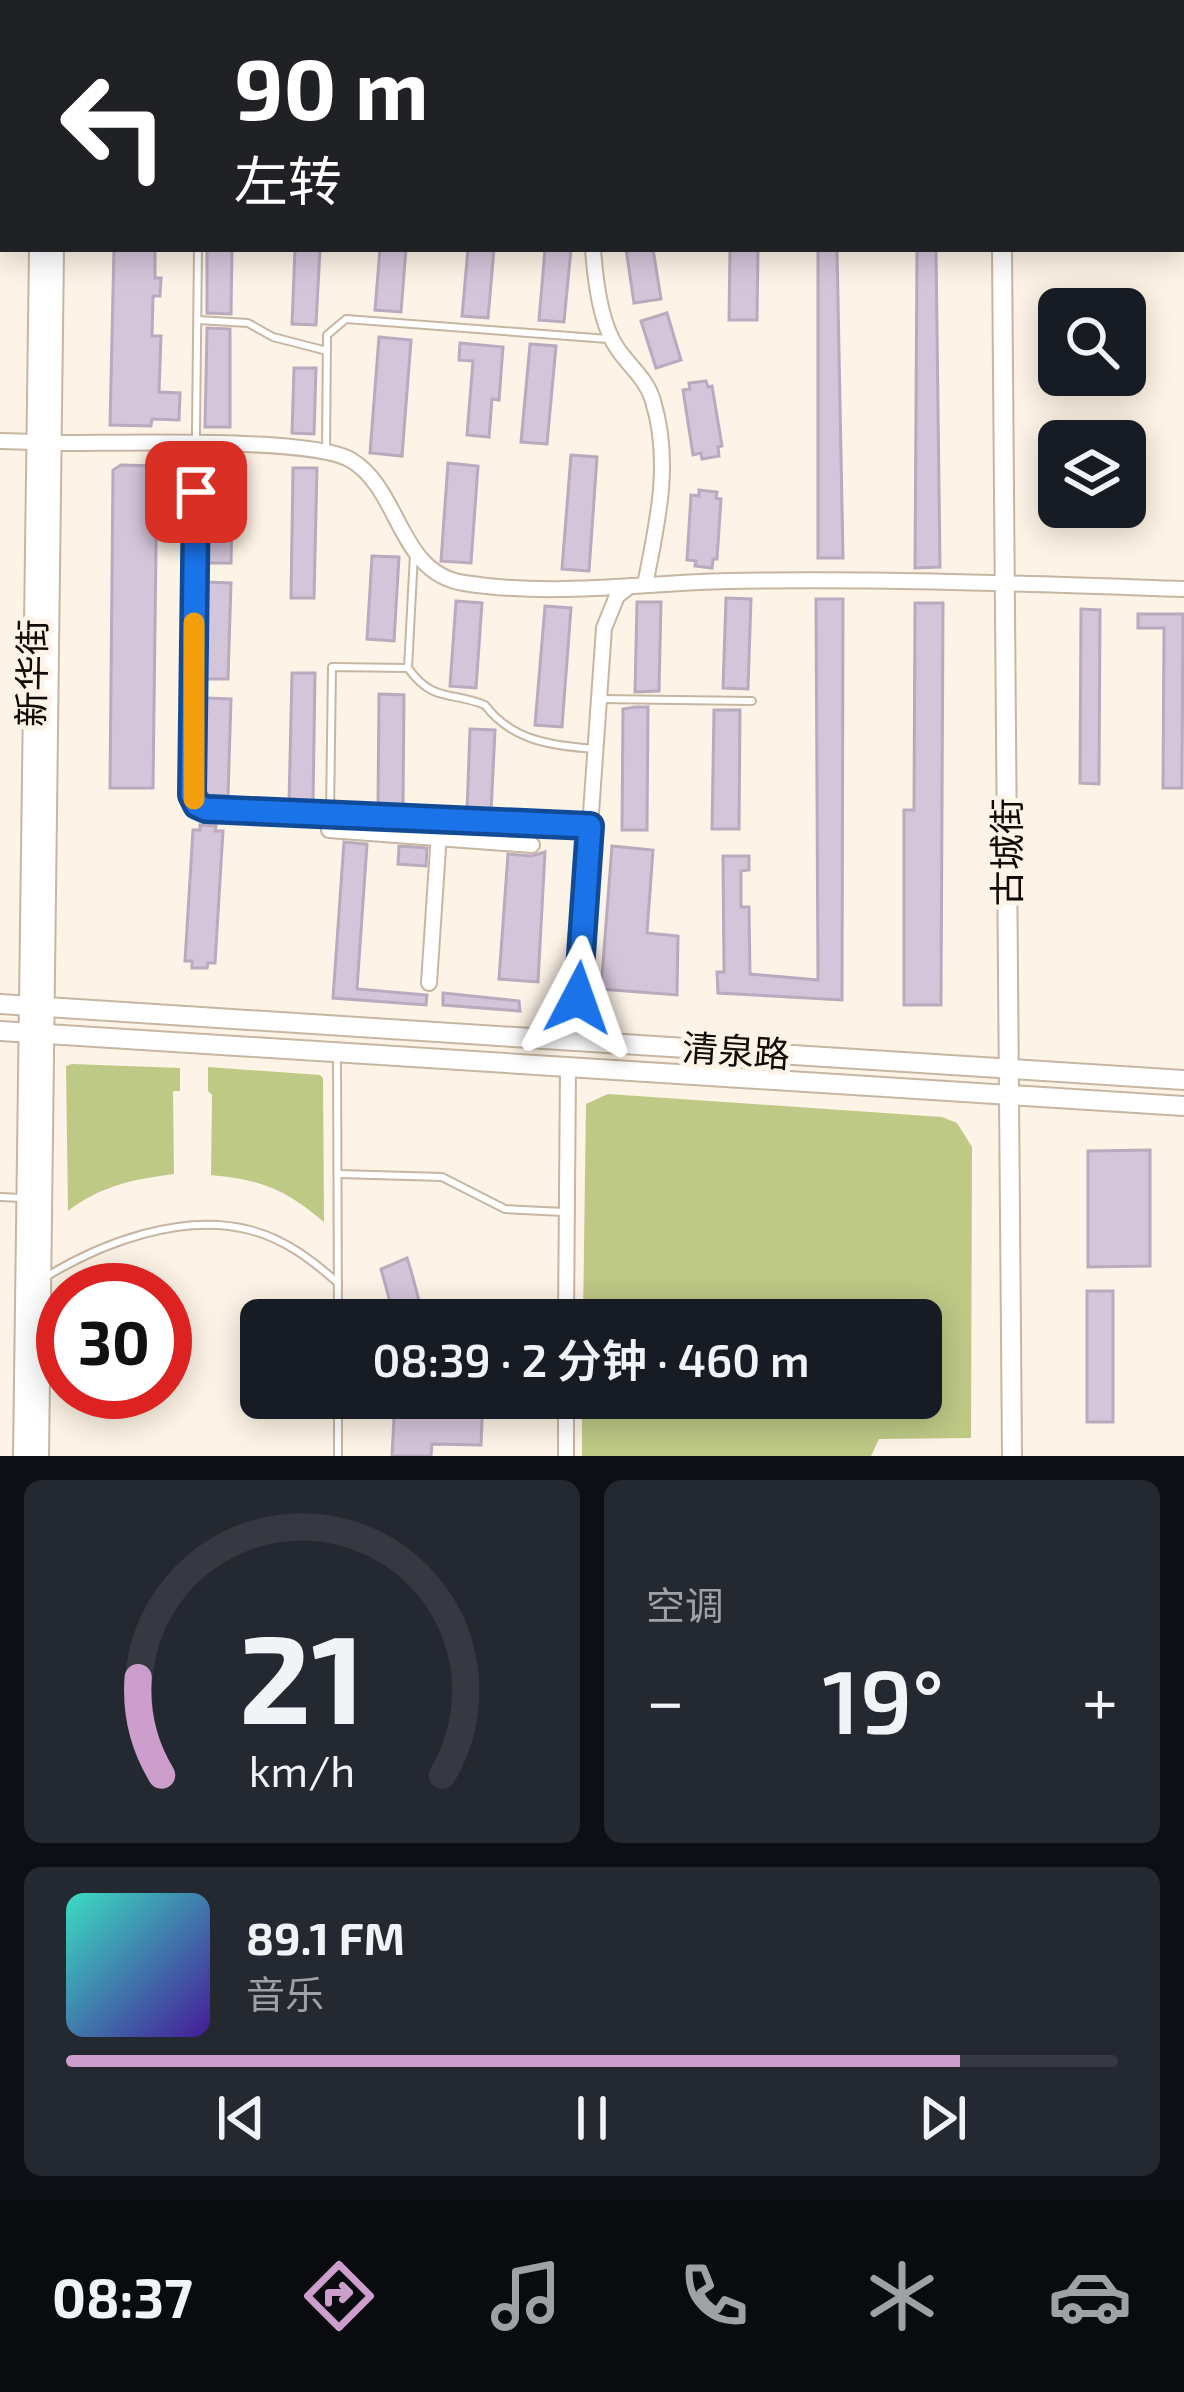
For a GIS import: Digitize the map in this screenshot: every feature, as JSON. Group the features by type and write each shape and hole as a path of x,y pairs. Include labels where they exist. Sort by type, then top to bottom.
{"street":[{"name":"新华街","path":"39,252 44,442"},
{"name":"新华街","path":"41,1263 36,1006 44,442 54,252"},
{"path":"575,1041 608,613 617,596 637,586 660,509 661,441 653,399 612,339 594,252"},
{"name":"古城街","path":"1002,252 1012,1456"},
{"path":"0,441 293,448 346,457 363,469 414,550 440,577 463,583 583,590 730,581 1184,590"},
{"path":"329,822 532,845"},
{"path":"429,983 439,834"},
{"name":"清泉路","path":"0,1004 1184,1080"},
{"name":"清泉路","path":"0,1031 1184,1106"},
{"name":"新华街","path":"22,1456 26,1198 36,1033"},
{"path":"566,1299 568,1067"},
{"name":"新华街","path":"38,1456 39,1419"},
{"path":"566,1419 566,1456"}],"lane":[{"path":"198,252 192,795 197,805 329,822 590,826"},
{"path":"326,454 329,331 346,319 612,339"},
{"path":"196,320 248,323 273,337 327,351"},
{"path":"407,668 414,550"},
{"path":"329,822 332,667 407,668 430,692 485,705 498,722 540,743 596,748"},
{"path":"599,699 752,701"},
{"path":"337,1052 338,1299"},
{"path":"338,1174 442,1177 505,1209 567,1212"},
{"path":"0,1197 26,1198"},
{"path":"69,1263 130,1239 218,1226 249,1229 280,1242 309,1257 338,1283"},
{"path":"338,1419 338,1456"}],"green space":[{"path":"66,1066 180,1068 180,1091 173,1091 174,1174 118,1185 68,1211"},
{"path":"208,1067 323,1078 324,1222 272,1188 211,1175"},
{"path":"608,1094 942,1117 957,1123 972,1147 971,1438 879,1439 871,1456 582,1456 582,1419 942,1419 942,1299 583,1299 586,1104"}],"building":[{"path":"114,252 155,252 155,278 161,278 160,296 153,296 152,336 161,336 159,392 180,393 179,420 152,419 151,426 110,425"},
{"path":"207,252 232,252 231,314 207,313"},
{"path":"295,252 320,252 316,325 292,324"},
{"path":"380,252 406,252 401,312 375,310"},
{"path":"468,252 494,252 488,318 462,316"},
{"path":"545,252 571,252 564,322 539,320"},
{"path":"626,252 653,252 661,299 634,303"},
{"path":"730,252 758,252 757,320 729,320"},
{"path":"818,252 837,252 843,558 818,558"},
{"path":"917,252 936,252 940,567 915,568"},
{"path":"667,313 681,360 656,368 641,321"},
{"path":"207,328 230,329 230,427 205,427"},
{"path":"379,337 411,340 402,456 370,453"},
{"path":"460,343 503,347 499,400 492,399 489,437 467,435 473,361 459,360"},
{"path":"530,344 556,346 547,444 521,442"},
{"path":"294,368 316,368 314,434 292,433"},
{"path":"706,381 712,386 722,446 719,456 702,459 701,453 693,455 683,390 690,389 689,383"},
{"path":"571,455 597,457 589,571 562,569"},
{"path":"448,463 478,466 471,563 441,561"},
{"path":"121,465 157,466 153,788 110,788 113,470"},
{"path":"208,466 233,466 231,563 206,563"},
{"path":"293,468 317,468 314,598 291,598"},
{"path":"699,490 717,492 716,498 721,499 717,559 712,568 687,560 691,495 699,496"},
{"path":"372,556 399,557 394,641 367,639"},
{"path":"206,582 231,583 228,679 203,679"},
{"path":"726,598 751,599 748,689 723,688"},
{"path":"816,599 843,599 842,1000 718,993 717,972 724,972 723,856 749,856 749,870 741,871 741,907 749,907 750,974 818,980"},
{"path":"456,601 482,603 476,688 450,686"},
{"path":"637,602 661,602 659,691 635,692"},
{"path":"915,603 943,603 941,1005 904,1005 904,810 914,810"},
{"path":"545,606 571,608 562,727 535,725"},
{"path":"1081,609 1100,610 1099,784 1080,783"},
{"path":"1138,614 1183,614 1182,788 1163,788 1164,628 1138,628"},
{"path":"292,673 315,673 313,803 289,803"},
{"path":"379,694 404,695 403,806 378,806"},
{"path":"206,698 231,699 228,796 203,795"},
{"path":"648,707 647,830 622,830 623,709"},
{"path":"714,710 740,710 739,829 712,829"},
{"path":"470,729 495,730 491,813 467,812"},
{"path":"200,825 223,831 215,963 192,968 192,961 185,961 193,830 200,830"},
{"path":"344,842 367,844 357,989 427,995 426,1005 333,998"},
{"path":"399,846 427,848 426,866 398,864"},
{"path":"612,846 653,850 647,933 678,936 677,995 601,989"},
{"path":"545,852 538,982 499,979 508,854"},
{"path":"443,993 519,1001 520,1011 443,1005"},
{"path":"1150,1150 1150,1266 1088,1267 1088,1151"},
{"path":"407,1258 418,1299 389,1299 381,1269"},
{"path":"1087,1291 1113,1291 1113,1422 1087,1422"},
{"path":"394,1419 482,1419 481,1445 432,1444 431,1456 392,1456"}],"slow traffic":[{"path":"194,623 194,799"}],"route":[{"path":"196,492 192,795 197,805 590,826 578,998"}]}
